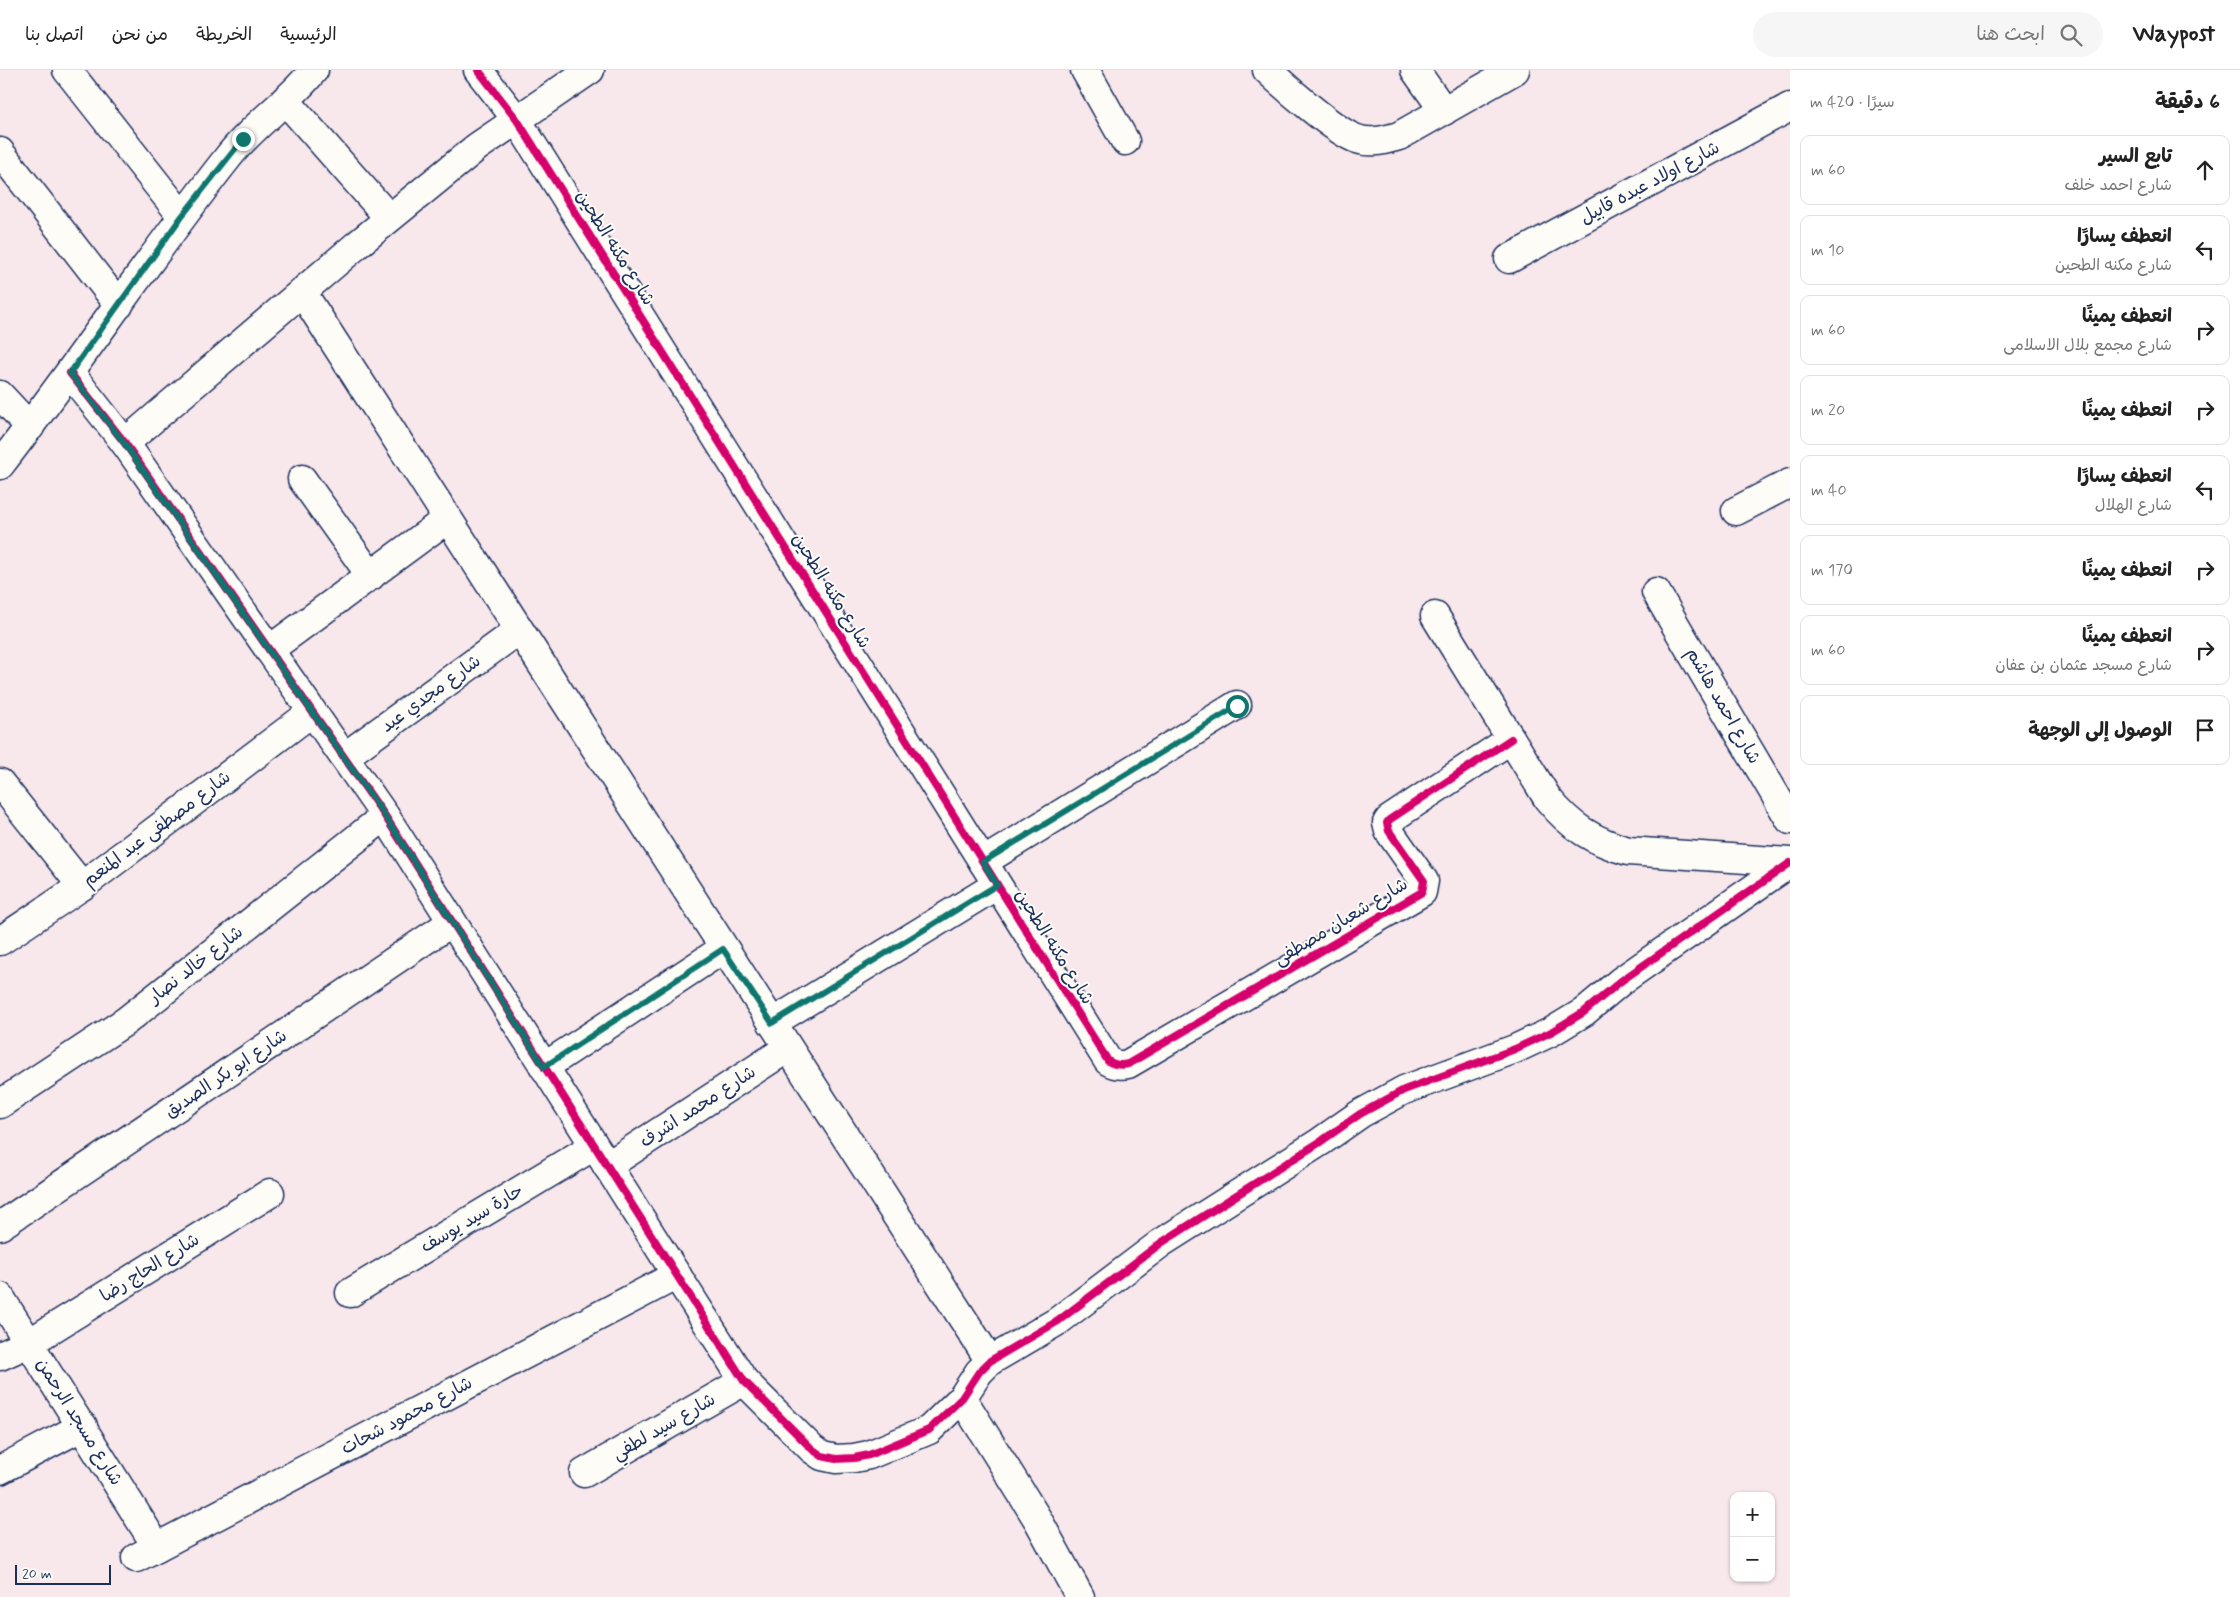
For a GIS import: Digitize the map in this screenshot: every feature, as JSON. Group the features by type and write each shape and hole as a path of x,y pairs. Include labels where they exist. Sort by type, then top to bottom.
{"street":[{"path":"67,70 182,216"},
{"path":"0,465 70,373 182,216 243,139 314,70"},
{"name":"شارع مكنه الطحين","path":"478,70 516,120 1108,1061 1121,1066 1128,1064"},
{"path":"124,443 389,218 477,147 590,70"},
{"path":"1085,70 1125,142"},
{"path":"1267,70 1337,128 1356,139 1377,142 1399,136 1515,70"},
{"path":"1415,70 1444,110"},
{"path":"285,100 389,218"},
{"name":"شارع اولاد عبده قابيل","path":"1509,259 1790,107"},
{"path":"0,152 119,305"},
{"path":"302,292 723,949 990,1361"},
{"path":"70,373 124,443 385,816 744,1381 812,1449 822,1456 836,1459 869,1455 912,1439 929,1430 962,1398 979,1372 990,1361 1058,1321 1161,1243 1320,1142 1360,1114 1412,1087 1515,1049 1551,1032 1584,1012 1621,981 1790,862"},
{"path":"0,395 30,427"},
{"path":"302,479 371,576"},
{"path":"1736,511 1790,484"},
{"path":"269,650 448,519"},
{"name":"شارع احمد هاشم","path":"1656,592 1790,820"},
{"path":"1436,616 1548,799 1565,820 1606,845 1628,851 1790,862"},
{"name":"شارع مجدي عيد","path":"344,757 519,630"},
{"path":"983,862 1237,706"},
{"name":"شارع مصطفى عبد المنعم","path":"0,941 82,886 312,712"},
{"name":"شارع شعبان مصطفى","path":"1128,1064 1422,892 1424,881 1390,831 1387,823 1511,739"},
{"path":"0,783 82,886"},
{"name":"شارع خالد نصار","path":"0,1104 126,1021 385,816"},
{"path":"772,1023 997,885"},
{"name":"شارع ابو بكر الصديق","path":"0,1226 452,922"},
{"path":"544,1067 723,949"},
{"name":"شارع محمد اشرف","path":"601,1156 788,1048"},
{"name":"حارة سيد يوسف","path":"350,1293 601,1156"},
{"name":"شارع الحاج رضا","path":"0,1356 29,1343 270,1193"},
{"name":"شارع محمود شحات","path":"147,1553 677,1274"},
{"name":"شارع مسجد الرحمن","path":"0,1297 83,1426 147,1553"},
{"name":"شارع سيد لطفي","path":"584,1473 744,1381"},
{"path":"962,1398 1038,1520 1080,1597"},
{"path":"0,1470 83,1426"}],"cycle path":[{"path":"478,70 517,120 1108,1061 1118,1065 1128,1064 1422,892 1424,881 1389,831 1387,823 1511,739"},
{"path":"70,373 125,443 385,816 744,1381 812,1449 822,1456 836,1459 869,1455 929,1430 962,1398 979,1372 990,1361 1058,1321 1161,1243 1320,1142 1360,1114 1404,1090 1515,1049 1551,1032 1584,1012 1621,981 1790,863"}],"route":[{"path":"243,139 182,216 70,373 124,443 385,816 544,1067 723,949 772,1023 997,885 983,862 1237,706"}]}
